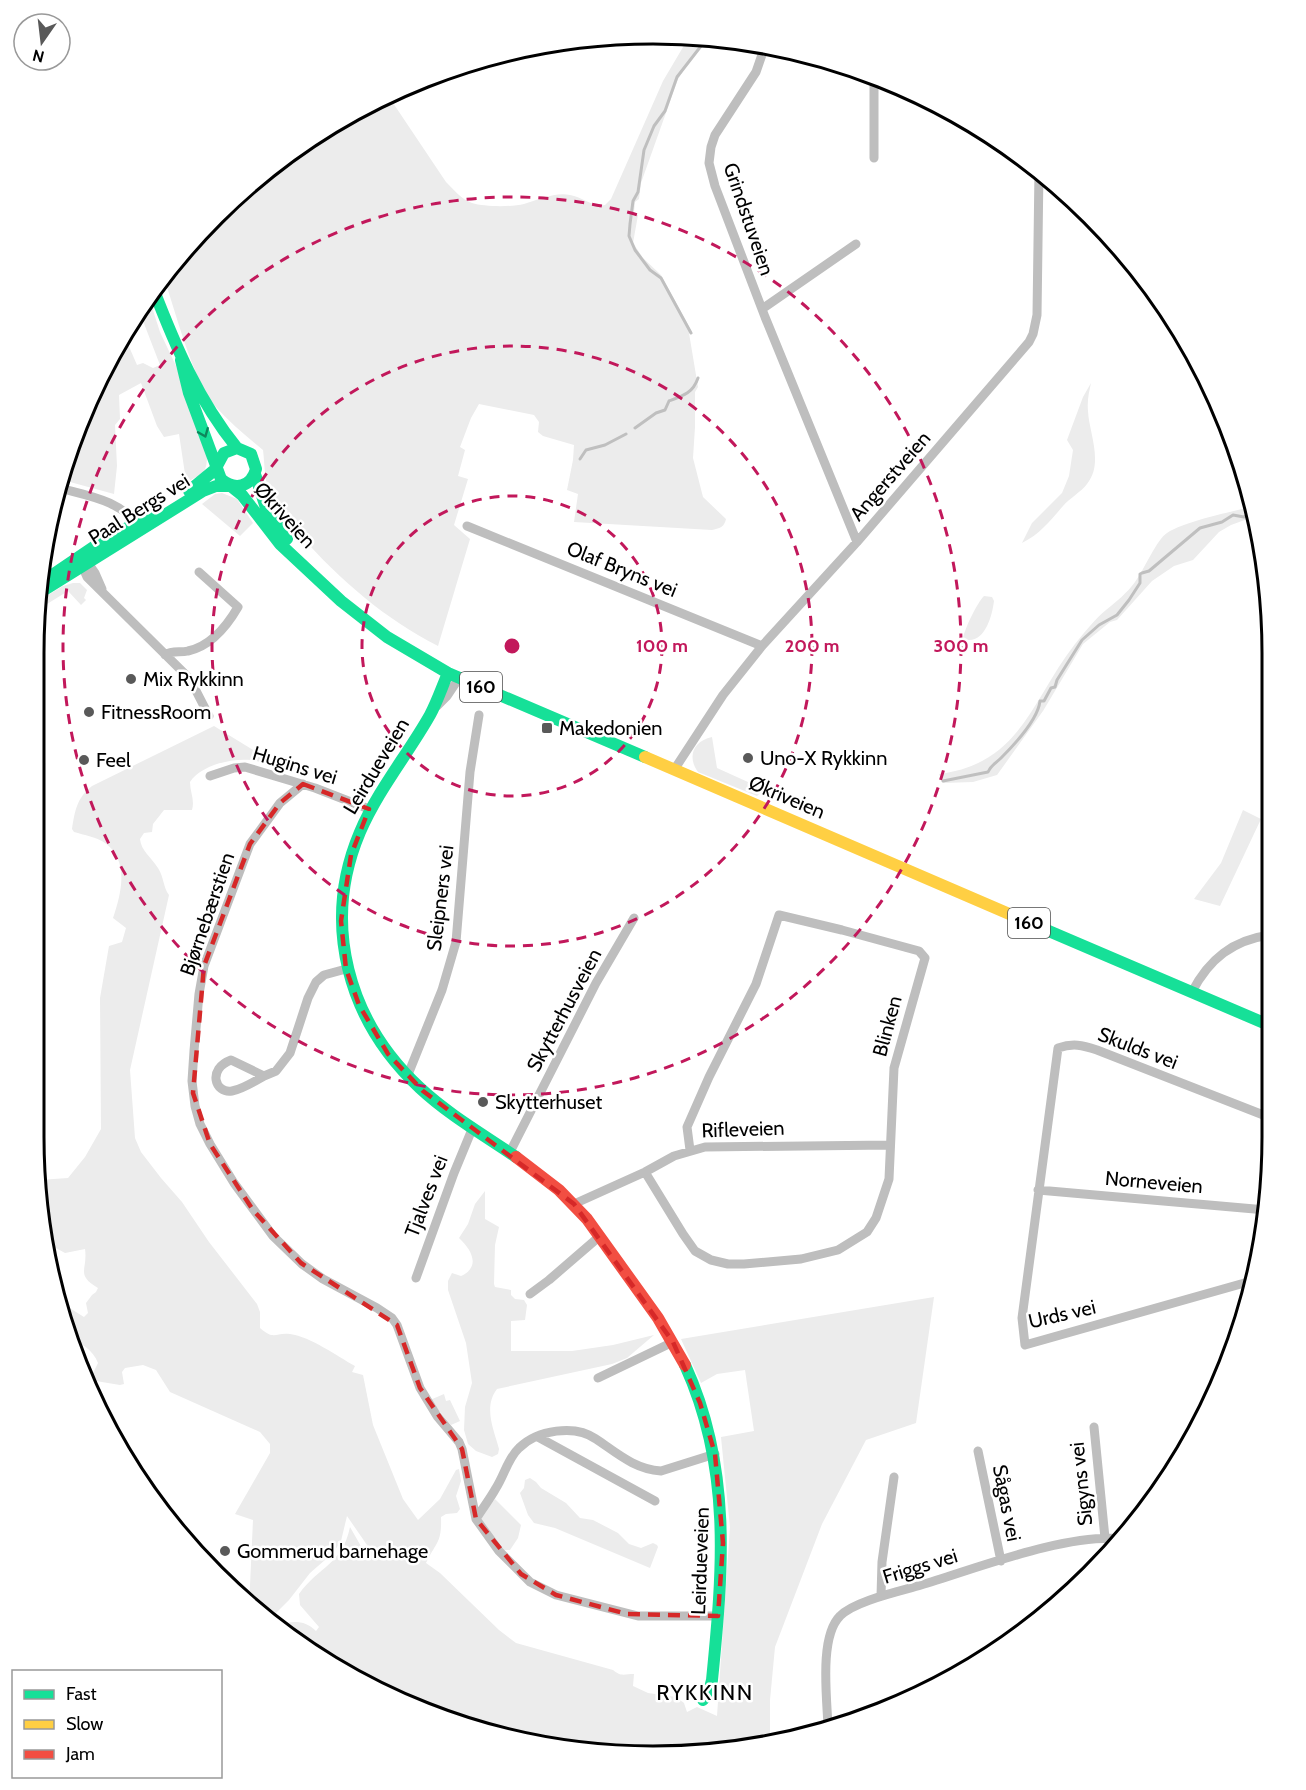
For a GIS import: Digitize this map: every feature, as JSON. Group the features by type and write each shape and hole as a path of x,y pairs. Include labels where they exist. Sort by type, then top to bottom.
{"main road":[{"name":"160","path":"157,299 181,360 193,405 221,479 231,486"},
{"name":"160","path":"181,360 212,418 237,448 247,451 254,459 255,474"},
{"path":"217,467 224,453 237,448"},
{"name":"Paal Bergs vei","path":"48,587 184,495 209,477 217,467"},
{"path":"231,486 246,485 255,474"},
{"name":"Økriveien","path":"255,474 265,505 308,570"},
{"name":"Paal Bergs vei","path":"139,526 203,491 216,486 231,486"},
{"name":"Økriveien","path":"231,486 242,495 280,544 341,601 387,636 453,675 1262,1022"},
{"name":"Paal Bergs vei","path":"48,579 83,562"},
{"name":"Leirdueveien","path":"453,675 369,809 355,842 344,885 341,921 346,969 359,1005 387,1054 423,1091 510,1152 574,1204 600,1236 673,1342 686,1367 700,1403 715,1454 723,1533 710,1692 703,1700"}],"street":[{"name":"Grindstuveien","path":"762,54 756,72 715,135 709,163 715,186 762,309 857,542"},
{"path":"874,85 874,158"},
{"name":"Angerstveien","path":"674,770 723,694 762,646 857,542 1017,357 1033,334 1037,315 1039,181"},
{"name":"Grindstuveien","path":"762,309 856,244"},
{"path":"66,490 114,504 125,510 139,526"},
{"name":"Olaf Bryns vei","path":"467,526 762,646"},
{"path":"83,562 87,577 190,680 209,716"},
{"path":"165,655 169,652 189,651 211,641 237,607 199,572"},
{"name":"Sleipners vei","path":"407,1077 442,990 456,942 470,772 479,715"},
{"name":"Hugins vei","path":"210,776 245,767 303,784 369,809"},
{"name":"Bjørnebærstien","path":"303,784 280,803 250,844 204,966 194,1051 193,1093 196,1111 205,1134 220,1161 273,1236 302,1264 323,1279 377,1308 398,1325 420,1388 437,1416 459,1442 462,1449 476,1519 521,1574 546,1591 638,1616 718,1616"},
{"name":"Blinken","path":"645,1172 682,1234 695,1251 711,1260 728,1264 801,1259 838,1250 867,1232 876,1218 889,1179 894,1068 925,958 919,951 780,915 756,984 709,1077 687,1127 690,1150"},
{"name":"Skytterhusveien","path":"510,1152 591,992 634,918"},
{"path":"1192,992 1206,968 1224,951 1241,942 1262,937"},
{"path":"264,1076 231,1060 222,1063 216,1070 218,1085 231,1092 276,1071 287,1059 294,1044 308,998 316,982 324,975 346,969"},
{"name":"Skulds vei","path":"1038,1190 1058,1048 1070,1044 1097,1050 1262,1114"},
{"name":"Tjalves vei","path":"416,1278 473,1127"},
{"name":"Rifleveien","path":"574,1204 690,1150 726,1146 890,1144"},
{"name":"Norneveien","path":"1038,1190 1258,1209"},
{"name":"Urds vei","path":"1038,1190 1022,1318 1026,1345 1245,1283"},
{"path":"531,1294 600,1236"},
{"path":"597,1378 673,1342"},
{"name":"Sigyns vei","path":"1094,1427 1104,1538"},
{"path":"476,1519 519,1448 538,1437 555,1432 576,1430 592,1436 637,1467 652,1470 661,1471 715,1454"},
{"path":"538,1437 655,1501"},
{"name":"Sågas vei","path":"978,1451 1001,1561"},
{"path":"881,1596 882,1562 894,1476"},
{"name":"Friggs vei","path":"828,1721 827,1649 833,1628 845,1612 881,1596 1001,1561 1045,1549 1112,1538"}],"highlighted area":[{"path":"303,784 369,809 351,855 341,921 346,969 359,1005 388,1054 423,1091 574,1204 673,1342 700,1403 715,1454 723,1543 718,1616 627,1614 556,1595 521,1574 476,1519 462,1449 420,1388 397,1325 301,1263 253,1210 210,1144 193,1093 204,966 250,844 280,803"}],"shaded area":[{"path":"684,45 699,46 678,79 641,183 639,199 635,202 634,212 638,215 633,243 643,258 661,275 692,332 689,333 698,387 695,392 693,458 703,497 726,519 725,522 722,527 712,530 574,522 578,494 567,490 574,445 543,436 538,432 539,422 534,415 479,404 460,447 465,450 458,476 468,479 454,525 470,539 438,646 400,624 347,583 281,513 268,487 263,450 215,406 199,379 166,286 222,222 282,169 348,125 392,102 446,182 472,203 512,206 564,194 596,205 605,205 611,199 663,81"},
{"path":"152,306 160,332 176,366 207,456 207,463 199,479 196,477 176,489 185,474 179,434 164,437 157,426 141,383 119,395 120,419 115,425 117,466 114,494 68,482 90,420 106,383 128,344 137,365 143,363 153,368 160,365 143,320"},
{"path":"1091,383 1088,407 1095,457 1092,476 1085,487 1066,503 1044,527 1022,543 1032,523 1062,493 1069,476 1073,450 1067,440 1083,397"},
{"path":"222,493 237,499 253,523 240,536 202,504 215,494"},
{"path":"1245,508 1248,519 1219,532 1193,560 1174,566 1152,581 1117,620 1110,622 1083,644 1043,711 997,775 973,782 943,783 939,774 967,768 989,757 1007,743 1022,726 1075,644 1139,577 1163,536 1174,529"},
{"path":"80,583 87,590 84,598 86,600 81,605 68,591 46,605 47,596 63,586"},
{"path":"984,596 992,597 994,601 986,629 976,638 963,639 971,617"},
{"path":"214,726 276,762 275,765 251,760 235,760 201,771 190,782 192,810 164,810 153,824 152,832 144,833 140,839 145,851 160,871 169,895 130,1070 135,1138 141,1152 182,1202 209,1242 257,1304 260,1312 260,1328 272,1335 290,1334 324,1347 355,1366 352,1372 363,1375 373,1425 403,1499 418,1520 440,1499 456,1470 459,1469 461,1481 456,1496 460,1509 457,1513 441,1517 438,1542 426,1563 440,1573 499,1630 516,1643 621,1674 634,1674 633,1686 648,1693 676,1697 684,1703 687,1712 697,1707 717,1716 730,1527 721,1437 754,1431 745,1370 717,1374 701,1383 681,1339 934,1297 916,1423 866,1440 822,1524 775,1647 770,1700 770,1735 693,1745 613,1745 573,1741 495,1726 457,1714 383,1684 314,1644 285,1623 307,1624 316,1631 319,1627 300,1605 299,1594 336,1558 350,1527 362,1548 367,1545 347,1516 341,1541 333,1553 310,1573 274,1615 250,1594 253,1520 235,1514 270,1453 270,1444 260,1432 170,1392 156,1370 143,1365 125,1368 122,1372 124,1384 94,1379 92,1375 98,1363 90,1350 80,1343 68,1307 84,1317 88,1313 86,1303 98,1288 85,1275 85,1249 65,1253 54,1247 45,1180 68,1178 85,1157 101,1129 100,998 109,946 122,942 126,928 113,918 121,888 121,868 118,859 113,850 102,841 74,832 72,829 80,800 92,786"},
{"path":"712,737 717,768 759,787 760,793 757,796 698,772 693,761 694,750 700,742"},
{"path":"1243,810 1261,819 1220,906 1194,899 1221,863"},
{"path":"485,1191 485,1219 499,1227 495,1245 495,1287 511,1290 511,1295 515,1299 524,1300 527,1305 525,1320 511,1321 511,1351 572,1351 613,1345 654,1335 627,1358 612,1364 497,1389 490,1411 499,1449 498,1454 492,1457 476,1451 468,1444 464,1430 465,1407 472,1383 466,1343 448,1290 448,1281 452,1273 461,1276 471,1268 473,1263 471,1253 459,1238 468,1224 475,1204"},
{"path":"444,1394 446,1401 450,1400 460,1421 451,1425 430,1400"},
{"path":"530,1478 541,1488 566,1503 580,1518 593,1520 618,1533 629,1544 641,1548 653,1543 657,1545 650,1568 555,1528 534,1523 528,1515 520,1493 524,1488 525,1480"},
{"path":"495,1499 521,1525 518,1538 510,1550 503,1550 484,1525 481,1517"}],"waterway":[{"path":"691,333 661,278 650,270 635,250 629,236 633,201 638,192 644,150 654,126 665,111 677,77 701,46"},
{"path":"635,428 656,413 665,410 669,401 690,391 698,378"},
{"path":"580,459 586,450 605,445 626,434"},
{"path":"943,781 988,772 1025,731 1035,716 1040,701 1044,701 1051,688 1055,687 1082,640 1099,625 1117,615 1129,600 1140,583 1140,574 1149,571 1200,528 1222,522 1233,515 1247,515"}],"traffic: fast":[{"path":"157,298 199,391 237,448"},
{"path":"181,360 189,393 221,479 232,485 242,485 250,480 256,469 251,454 237,448 224,453 217,466"},
{"path":"189,491 217,468"},
{"path":"255,474 265,505 287,539"},
{"path":"48,588 203,491 216,486 230,486"},
{"path":"232,487 242,495 280,544 341,601 387,637 448,673 645,757"},
{"path":"49,578 101,542 151,515"},
{"path":"448,673 430,715 375,801 360,832 348,867 343,901 343,936 348,969 359,1002 375,1033 395,1062 420,1088 443,1107 516,1157"},
{"path":"1030,923 1262,1022"},
{"path":"685,1365 711,1442 720,1520 721,1559 716,1639 712,1680 709,1692 703,1700"}],"traffic: slow":[{"path":"645,757 1030,923"}],"traffic: jam":[{"path":"516,1157 559,1190 587,1219 658,1318 685,1365"}],"place":[{"name":"Mix Rykkinn","path":"131,679"},
{"name":"FitnessRoom","path":"89,712"},
{"name":"Makedonien","path":"547,728"},
{"name":"Uno-X Rykkinn","path":"748,758"},
{"name":"Feel","path":"84,760"},
{"name":"Skytterhuset","path":"483,1102"},
{"name":"Gommerud barnehage","path":"225,1551"}],"district":[{"name":"RYKKINN","path":"705,1692"}]}
